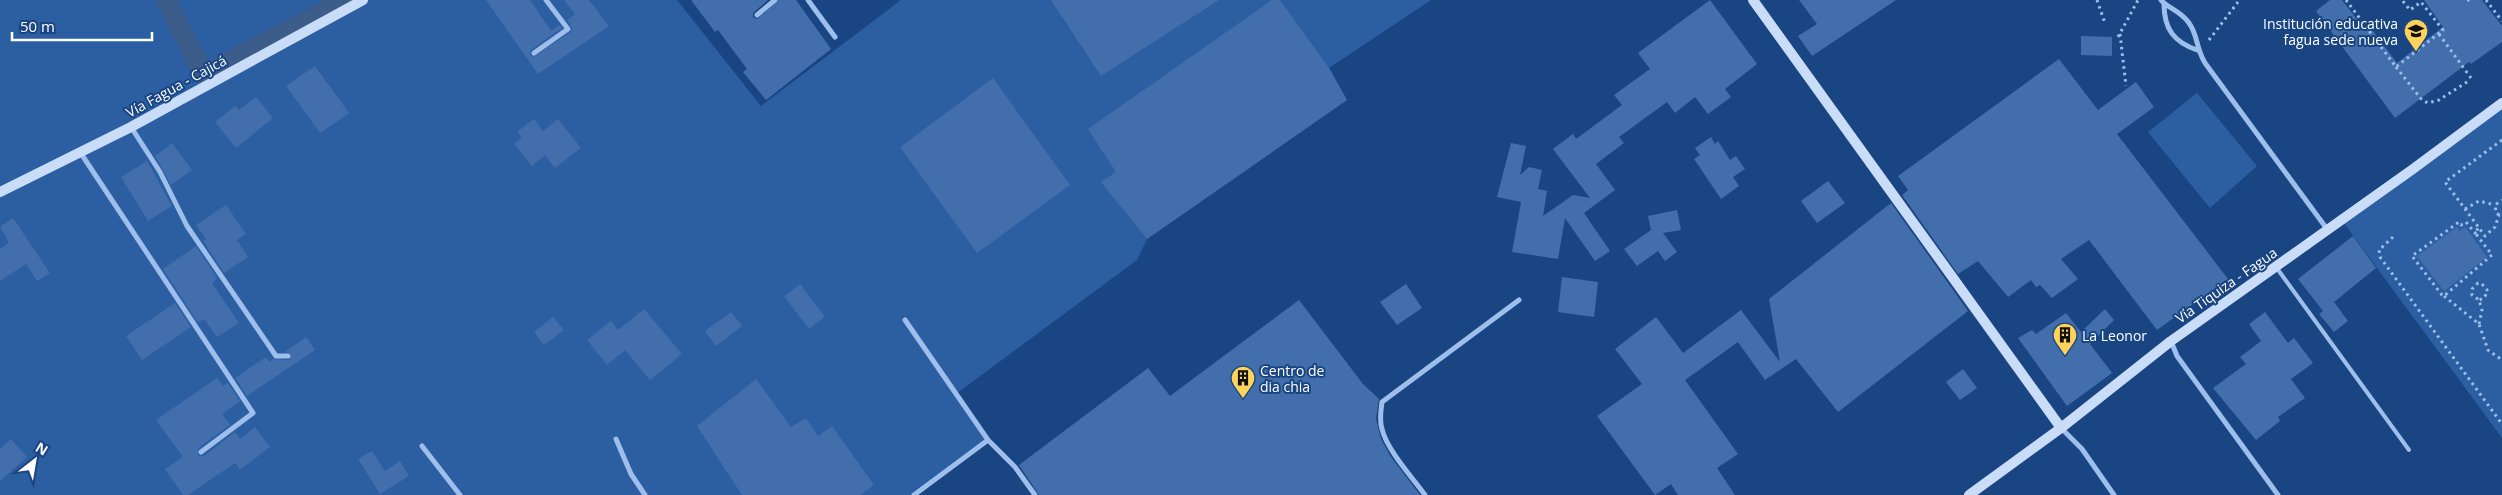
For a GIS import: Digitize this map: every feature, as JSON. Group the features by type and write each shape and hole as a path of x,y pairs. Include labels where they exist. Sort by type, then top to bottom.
{"street":[{"name":"Vía Fagua - Cajicá","path":"0,192 131,127 363,0"},
{"path":"534,53 568,29 546,0"},
{"path":"756,15 775,0"},
{"path":"808,0 835,37"},
{"path":"1752,0 2061,428 2082,449 2114,495"},
{"path":"2162,2 2164,20 2172,34 2184,46 2197,50"},
{"path":"2162,2 2179,11 2190,24 2196,38 2197,50 2327,229"},
{"name":"Vía Tiquiza - Fagua","path":"1969,495 2061,428 2171,341 2413,170 2502,103"},
{"path":"131,127 160,172 187,226 259,333 276,356 288,356"},
{"path":"80,152 253,413 201,452"},
{"path":"1425,495 1384,435 1380,417 1382,402 1519,300"},
{"path":"905,320 988,440 1015,467 1036,495"},
{"path":"2171,341 2178,356 2278,495"},
{"path":"616,439 631,474 645,495"},
{"path":"914,495 988,440"},
{"path":"422,446 460,495"}],"lane":[{"path":"2276,267 2410,450"}],"path":[{"path":"2097,0 2105,23"},
{"path":"2126,86 2119,36 2138,0"},
{"path":"2346,0 2422,100 2428,103 2439,100 2471,79 2439,34"},
{"path":"2396,67 2443,30 2422,1 2410,10 2402,0"},
{"path":"2486,0 2502,21"},
{"path":"2197,50 2207,43 2238,2"},
{"path":"2495,205 2496,213 2501,216 2495,227 2485,236 2445,182 2502,140"},
{"path":"2465,209 2479,201 2495,205 2502,200"},
{"path":"2444,296 2492,256 2466,222 2462,225 2459,222 2412,256 2444,296 2479,324 2488,350 2502,360"},
{"path":"2476,234 2478,227"},
{"path":"2393,236 2379,250 2380,257 2502,424"},
{"path":"2479,300 2486,295 2488,290 2478,283 2472,289 2472,294 2479,300 2482,314 2479,324"}],"shaded area":[{"path":"0,0 677,0 761,106 901,0 1431,0 1329,68 1347,100 1147,239 1137,260 956,394 988,440 914,495 0,495"},
{"path":"2197,93 2257,166 2210,208 2148,132"},
{"path":"2502,102 2502,438 2341,219"}],"building":[{"path":"486,0 530,0 551,31 560,25 562,28 531,50 530,54 533,57 572,31 572,27 567,20 575,14 564,0 589,0 609,26 538,74"},
{"path":"691,0 768,0 753,13 753,17 757,19 779,0 796,0 831,49 766,100 743,72 747,69 718,30 715,32"},
{"path":"1051,0 1219,0 1101,76"},
{"path":"1272,0 1280,0 1329,68 1347,100 1147,239 1101,182 1116,172 1088,129"},
{"path":"1710,0 1757,64 1725,89 1731,97 1708,114 1695,97 1675,113 1667,102 1619,137 1624,143 1596,164 1615,190 1584,213 1610,251 1595,261 1565,218 1558,259 1512,252 1521,202 1497,197 1511,143 1526,146 1520,175 1529,167 1542,170 1538,189 1547,191 1543,216 1573,195 1590,198 1553,149 1573,134 1576,139 1622,105 1614,95 1650,69 1638,53"},
{"path":"1799,0 1896,0 1812,56 1798,36 1817,24"},
{"path":"2330,0 2342,0 2366,31 2370,27 2397,63 2443,27 2424,0 2482,0 2502,26 2502,42 2471,64 2469,62 2395,118 2316,11"},
{"path":"2081,36 2112,37 2112,56 2081,55"},
{"path":"2059,59 2098,110 2136,82 2154,107 2117,134 2228,279 2157,330 2089,240 2061,259 2078,279 2052,298 2040,285 2036,287 2031,280 2008,297 1978,261 1958,274 1902,195 1908,190 1898,176"},
{"path":"315,66 349,113 320,133 286,86"},
{"path":"993,78 1070,185 977,253 900,147"},
{"path":"256,97 273,118 236,148 215,122 235,106 239,110"},
{"path":"534,119 543,131 558,119 581,148 555,168 545,155 532,166 514,144 522,138 517,132"},
{"path":"1711,137 1715,144 1718,141 1730,160 1736,156 1745,169 1733,177 1739,186 1721,199 1694,159 1700,155 1695,148"},
{"path":"172,143 192,170 171,185 155,156"},
{"path":"147,161 172,206 148,221 121,177"},
{"path":"1828,181 1845,203 1817,223 1801,201"},
{"path":"1891,203 1968,311 1838,412 1796,359 1765,380 1738,342 1685,380 1738,454 1717,468 1735,495 1678,495 1671,484 1655,495 1597,416 1642,384 1615,349 1656,317 1683,353 1741,310 1780,362 1769,299"},
{"path":"226,205 246,234 237,240 248,257 224,273 203,241 206,239 196,225"},
{"path":"1677,210 1681,230 1663,233 1677,252 1665,261 1658,251 1637,266 1624,249 1651,230 1648,216"},
{"path":"13,218 50,273 37,281 26,264 0,281 0,249 9,243 0,227"},
{"path":"2457,227 2459,231 2465,227 2487,257 2444,291 2417,256"},
{"path":"2353,236 2376,268 2334,302 2348,321 2334,332 2319,314 2323,311 2298,279"},
{"path":"196,246 217,278 212,283 239,323 217,337 204,319 198,323 163,269"},
{"path":"1562,277 1598,282 1594,317 1558,312"},
{"path":"800,284 825,317 809,329 784,296"},
{"path":"1406,284 1422,308 1397,325 1380,302"},
{"name":"Centro de dia chia","path":"1299,300 1363,384 1379,399 1376,419 1381,439 1391,457 1420,495 1039,495 1019,465 1148,368 1170,396"},
{"path":"175,303 191,327 142,360 126,336"},
{"path":"644,309 682,354 650,380 625,350 607,365 587,340 611,321 618,330"},
{"name":"La Leonor","path":"2105,309 2114,320 2090,344 2112,373 2067,406 2018,338 2032,330 2036,334 2066,313 2081,332"},
{"path":"731,312 742,326 716,346 705,331"},
{"path":"2265,312 2288,343 2294,338 2313,363 2291,379 2305,398 2278,417 2280,421 2256,440 2213,388 2246,364 2240,357 2261,341 2249,324"},
{"path":"553,317 564,330 544,345 534,332"},
{"path":"306,337 315,350 247,396 235,378 266,357 269,362 273,359 290,360 291,353 285,352"},
{"path":"1963,369 1977,388 1960,400 1946,382"},
{"path":"217,378 223,386 228,383 240,401 222,414 230,425 198,448 198,455 204,456 235,432 240,439 255,427 270,447 240,470 235,463 188,495 183,495 165,469 183,457 156,420"},
{"path":"756,379 791,427 806,418 818,436 832,426 874,485 860,495 742,495 697,426"},
{"path":"11,439 27,457 0,481 0,449"},
{"path":"372,451 385,471 400,461 409,476 380,494 358,459"}],"waterway":[{"path":"166,0 204,75 346,0"}],"place":[{"name":"Institución educativa fagua sede nueva","path":"2416,52"},
{"name":"La Leonor","path":"2065,356"},
{"name":"Centro de dia chia","path":"1243,399"}]}
